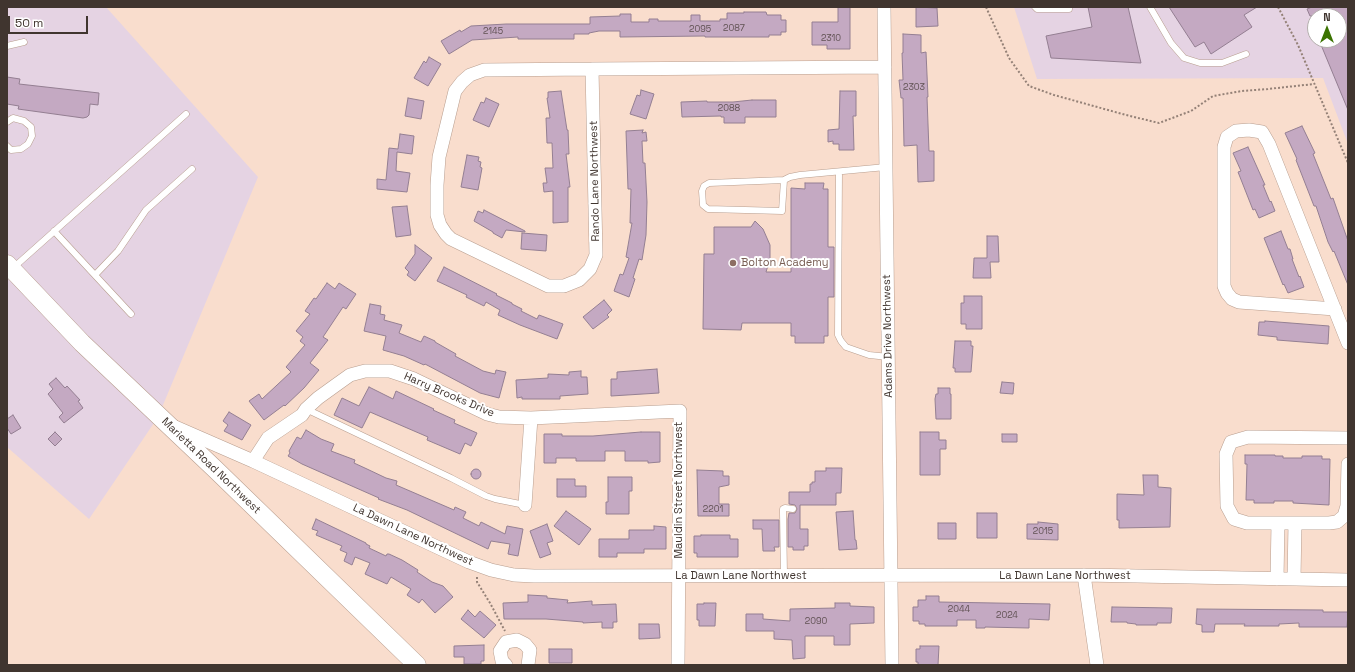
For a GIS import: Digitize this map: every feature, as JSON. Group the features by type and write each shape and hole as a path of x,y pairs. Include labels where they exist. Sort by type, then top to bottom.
{"main road":[{"name":"Marietta Road Northwest","path":"9,267 82,343 215,469 417,665"}],"street":[{"name":"Adams Drive Northwest","path":"884,7 892,665"},
{"name":"Rando Lane Northwest","path":"592,69 596,255 590,269 579,280 564,286 548,286 452,239 446,234 440,225 437,215 439,156 455,91 470,75 484,70 592,69 885,68"},
{"path":"1335,309 1239,302 1232,299 1227,293 1224,286 1224,148 1227,137 1236,131 1249,130 1262,132 1269,144 1335,309 1348,343"},
{"name":"Harry Brooks Drive","path":"254,461 268,438 302,415 318,398 350,376 365,371 390,371 414,379 487,414 499,416 531,418 680,411"},
{"name":"Mauldin Street Northwest","path":"678,665 680,411"},
{"path":"525,505 531,418"},
{"name":"La Dawn Lane Northwest","path":"166,423 254,461 478,565 491,570 514,575 1084,576 1348,580"},
{"path":"1348,438 1248,436 1231,442 1226,454 1227,506 1234,519 1247,523 1337,522 1344,516 1347,506 1348,464"},
{"path":"1277,579 1278,523"},
{"path":"1294,579 1295,523"},
{"path":"1084,576 1097,665"},
{"path":"506,665 502,661 500,650 506,642 517,640 525,644 530,650 528,665"}],"lane":[{"path":"1035,7 1036,9 1069,9 1069,7"},
{"path":"1150,7 1171,43 1184,58 1200,63 1222,63 1246,54"},
{"path":"7,46 24,42"},
{"path":"9,267 54,231 186,114"},
{"path":"7,122 13,118 24,121 31,127 32,136 28,144 21,149 8,150"},
{"path":"784,180 782,211 708,209 703,205 702,191 704,186 709,183 784,180 790,176 886,168"},
{"path":"95,275 118,251 146,210 192,169"},
{"path":"839,172 838,335 846,347 869,356 889,357"},
{"path":"54,231 131,314"},
{"path":"306,410 486,496 525,505"},
{"path":"784,576 783,513 785,508 793,509"}],"path":[{"path":"986,7 1009,58 1029,86 1054,95 1139,118 1159,122 1191,111 1213,96 1242,91 1314,84"},
{"path":"1278,7 1298,45 1348,163"},
{"path":"478,565 477,582 510,641"}],"shaded area":[{"path":"7,7 106,7 258,177 158,417 89,519 7,447"},
{"path":"1014,7 1348,7 1348,144 1323,78 1037,79"}],"building":[{"path":"838,7 850,7 850,49 827,49 827,45 812,45 812,22 838,22"},
{"path":"916,7 937,8 938,26 916,27"},
{"path":"1088,7 1128,7 1141,63 1051,58 1046,36 1092,27"},
{"path":"1169,7 1257,7 1244,15 1252,27 1211,54 1204,42 1195,47"},
{"path":"1348,7 1348,110 1322,48 1347,48 1347,8 1310,8"},
{"path":"766,12 767,15 781,15 781,20 786,20 786,32 781,32 781,35 769,35 769,37 620,37 620,31 599,31 589,34 574,34 574,39 518,39 518,37 472,40 449,54 441,41 460,30 461,32 471,26 506,24 590,24 590,17 620,16 620,14 631,14 631,22 649,22 649,19 658,19 658,21 691,21 691,15 700,15 700,21 720,21 720,19 727,19 727,13"},
{"path":"903,34 921,35 921,53 926,52 929,151 934,151 934,181 918,182 917,145 904,146 903,98 901,98 899,80 903,80"},
{"path":"429,57 441,64 428,86 414,78 424,61 426,63"},
{"path":"7,77 20,79 19,84 99,93 98,105 90,104 89,115 83,118 18,109 19,106 7,104"},
{"path":"641,90 654,94 646,119 630,114 637,95 640,96"},
{"path":"561,91 568,130 569,154 566,154 570,187 568,187 568,222 553,223 553,191 544,192 543,183 547,183 545,168 553,168 552,143 547,143 546,118 550,118 547,98 548,92"},
{"path":"840,91 856,91 856,116 853,116 854,150 839,150 839,144 833,144 833,141 828,142 828,130 839,129"},
{"path":"408,98 424,101 421,119 405,116"},
{"path":"486,98 499,104 489,127 473,120 481,102 484,103"},
{"path":"776,100 776,117 745,117 745,123 724,123 724,117 721,116 682,117 681,102 733,102"},
{"path":"1302,126 1315,153 1313,154 1331,199 1333,198 1348,241 1348,285 1334,251 1333,252 1328,242 1316,206 1314,206 1296,160 1297,159 1285,133"},
{"path":"643,130 642,133 646,132 647,141 642,141 647,202 646,235 642,260 639,259 633,278 635,279 629,297 614,291 620,274 623,275 629,258 626,257 632,223 630,223 631,189 628,189 626,131"},
{"path":"400,134 414,136 412,154 397,152 396,171 410,173 407,192 377,189 377,179 386,180 389,148 398,149"},
{"path":"1248,147 1275,211 1259,218 1255,209 1253,210 1238,172 1241,171 1233,153"},
{"path":"467,155 479,157 478,161 481,162 480,167 482,168 478,190 461,187"},
{"name":"Bolton Academy","path":"805,183 824,183 823,189 828,189 828,247 834,247 834,297 828,297 828,336 824,336 824,343 795,343 795,336 791,336 791,323 742,323 741,330 703,329 704,254 714,254 714,227 751,227 755,221 763,229 770,245 770,259 766,272 791,272 791,188 805,189"},
{"path":"407,206 411,235 396,237 392,207"},
{"path":"484,210 525,232 506,230 502,238 474,221 478,211 483,213"},
{"path":"1281,231 1288,249 1290,249 1292,259 1304,287 1288,293 1284,284 1283,285 1264,238"},
{"path":"522,233 547,235 546,251 521,249"},
{"path":"987,236 998,236 999,262 990,262 991,278 973,278 974,258 987,258"},
{"path":"415,245 432,258 415,281 407,275 409,272 405,268 415,254"},
{"path":"444,267 497,294 496,295 522,309 521,311 537,319 539,315 563,324 557,339 498,315 500,310 486,302 484,306 466,297 467,295 437,281"},
{"path":"327,283 335,289 339,283 356,294 346,309 343,307 323,337 328,340 310,363 319,370 304,388 285,406 284,405 264,420 249,401 259,394 262,399 291,372 286,367 305,345 300,341 303,337 296,331 310,314 305,311 314,298 316,299"},
{"path":"964,296 982,296 982,329 966,329 966,324 961,324 961,303 964,303"},
{"path":"604,300 612,310 607,315 609,317 593,329 583,317"},
{"path":"370,304 381,306 380,314 385,315 384,320 402,325 399,333 421,342 424,336 456,354 455,356 483,371 495,374 496,370 506,372 499,398 480,393 425,364 424,365 404,356 383,350 386,336 364,331"},
{"path":"1265,321 1329,326 1328,344 1277,340 1277,337 1258,335 1259,322"},
{"path":"955,341 971,341 971,346 973,346 971,372 955,372 955,368 953,368"},
{"path":"657,369 659,393 611,396 611,379 617,379 617,372"},
{"path":"581,371 581,377 587,377 588,394 560,396 560,399 517,398 516,380 548,378 548,374 569,375 569,372"},
{"path":"56,378 65,388 67,386 80,400 78,401 83,408 64,423 59,417 63,413 48,394 53,389 49,384"},
{"path":"1002,382 1014,383 1013,394 1000,393"},
{"path":"369,387 393,399 396,391 455,420 454,423 477,433 471,446 465,443 460,454 427,440 428,437 370,412 362,428 334,415 342,398 359,406"},
{"path":"938,388 950,388 951,419 936,419 935,399 936,394 938,394"},
{"path":"229,412 251,425 242,440 224,431 228,425 223,421"},
{"path":"13,415 21,428 11,434 7,428 7,419"},
{"path":"306,430 321,439 334,444 331,451 355,460 354,463 386,478 397,481 396,485 454,510 455,507 466,512 463,518 479,526 481,522 505,534 507,526 523,529 518,556 508,554 510,544 491,541 488,549 407,510 378,499 379,498 302,464 288,456 290,453 289,451 297,437 301,439"},
{"path":"55,432 62,439 55,446 48,439"},
{"path":"660,432 660,462 648,463 648,461 625,461 625,451 605,451 605,461 576,461 576,458 556,458 556,463 544,463 544,434 562,434 562,436 593,436"},
{"path":"920,432 939,432 939,440 946,440 946,449 940,449 940,475 920,475"},
{"path":"1002,434 1017,434 1017,442 1002,442"},
{"path":"1245,455 1275,455 1283,456 1283,458 1322,456 1322,459 1330,459 1329,505 1293,503 1293,501 1254,503 1254,500 1246,500 1247,464 1245,464"},
{"path":"826,468 842,468 841,493 836,493 836,505 800,505 800,529 808,529 808,546 804,546 804,550 793,550 793,547 788,547 788,519 789,513 795,513 797,509 795,505 789,504 789,492 810,492 810,484 815,482 815,471 826,471"},
{"path":"476,469 481,474 476,479 471,474"},
{"path":"697,470 723,471 723,476 729,476 729,485 719,487 719,504 729,504 729,516 698,516"},
{"path":"1143,475 1158,475 1158,487 1171,488 1170,527 1119,528 1119,520 1117,520 1117,494 1144,495"},
{"path":"608,477 632,477 632,491 629,491 629,514 606,514 606,502 608,502"},
{"path":"557,479 575,479 575,486 586,486 586,497 557,497"},
{"path":"566,511 591,529 579,545 554,526"},
{"path":"853,511 857,549 839,550 836,512"},
{"path":"977,513 997,513 997,538 977,538"},
{"path":"316,519 366,543 370,546 369,548 386,556 389,554 402,560 418,570 417,572 432,582 443,586 453,597 435,613 422,599 419,603 407,595 411,589 391,577 387,584 365,574 370,563 355,557 352,565 344,561 347,553 340,550 342,546 316,535 318,531 312,529"},
{"path":"753,520 779,520 779,547 774,547 775,551 763,551 762,529 753,529"},
{"path":"1038,522 1058,524 1058,540 1027,539 1027,524 1038,524"},
{"path":"938,523 956,523 956,539 938,539"},
{"path":"547,524 553,541 547,543 551,554 540,558 530,531"},
{"path":"654,526 666,527 666,549 644,549 644,553 617,553 617,557 599,557 599,539 629,539 629,530 654,530"},
{"path":"730,535 730,539 738,539 738,557 697,557 697,553 694,553 694,536"},
{"path":"528,595 547,596 547,598 568,600 567,603 592,601 592,605 616,604 617,622 613,622 613,628 602,628 602,622 583,623 546,619 504,619 503,603 528,602"},
{"path":"926,596 939,596 939,602 1050,604 1049,620 1029,619 1029,628 976,628 976,620 957,620 957,626 925,626 925,624 919,624 919,621 913,621 913,607 918,607 918,600 926,600"},
{"path":"716,603 715,626 699,626 699,620 697,620 697,604"},
{"path":"835,603 850,603 850,606 874,607 874,623 850,624 850,645 834,645 834,636 805,636 805,658 793,659 792,640 774,639 774,631 746,631 746,614 763,614 763,619 790,621 790,609 835,608"},
{"path":"1112,607 1172,608 1171,623 1136,625 1127,622 1111,622"},
{"path":"1197,609 1323,610 1323,612 1348,612 1347,627 1299,627 1299,623 1279,624 1279,626 1215,624 1214,632 1202,632 1202,625 1196,624"},
{"path":"468,610 475,617 480,611 496,625 484,638 461,619"},
{"path":"639,624 659,624 660,638 639,639"},
{"path":"484,645 484,661 481,661 481,664 464,664 464,657 454,657 454,646"},
{"path":"920,646 939,646 938,665 918,665 918,662 916,662 916,649 920,649"},
{"path":"549,649 572,649 572,663 549,663"}],"place":[{"name":"Bolton Academy","path":"733,263"}]}
